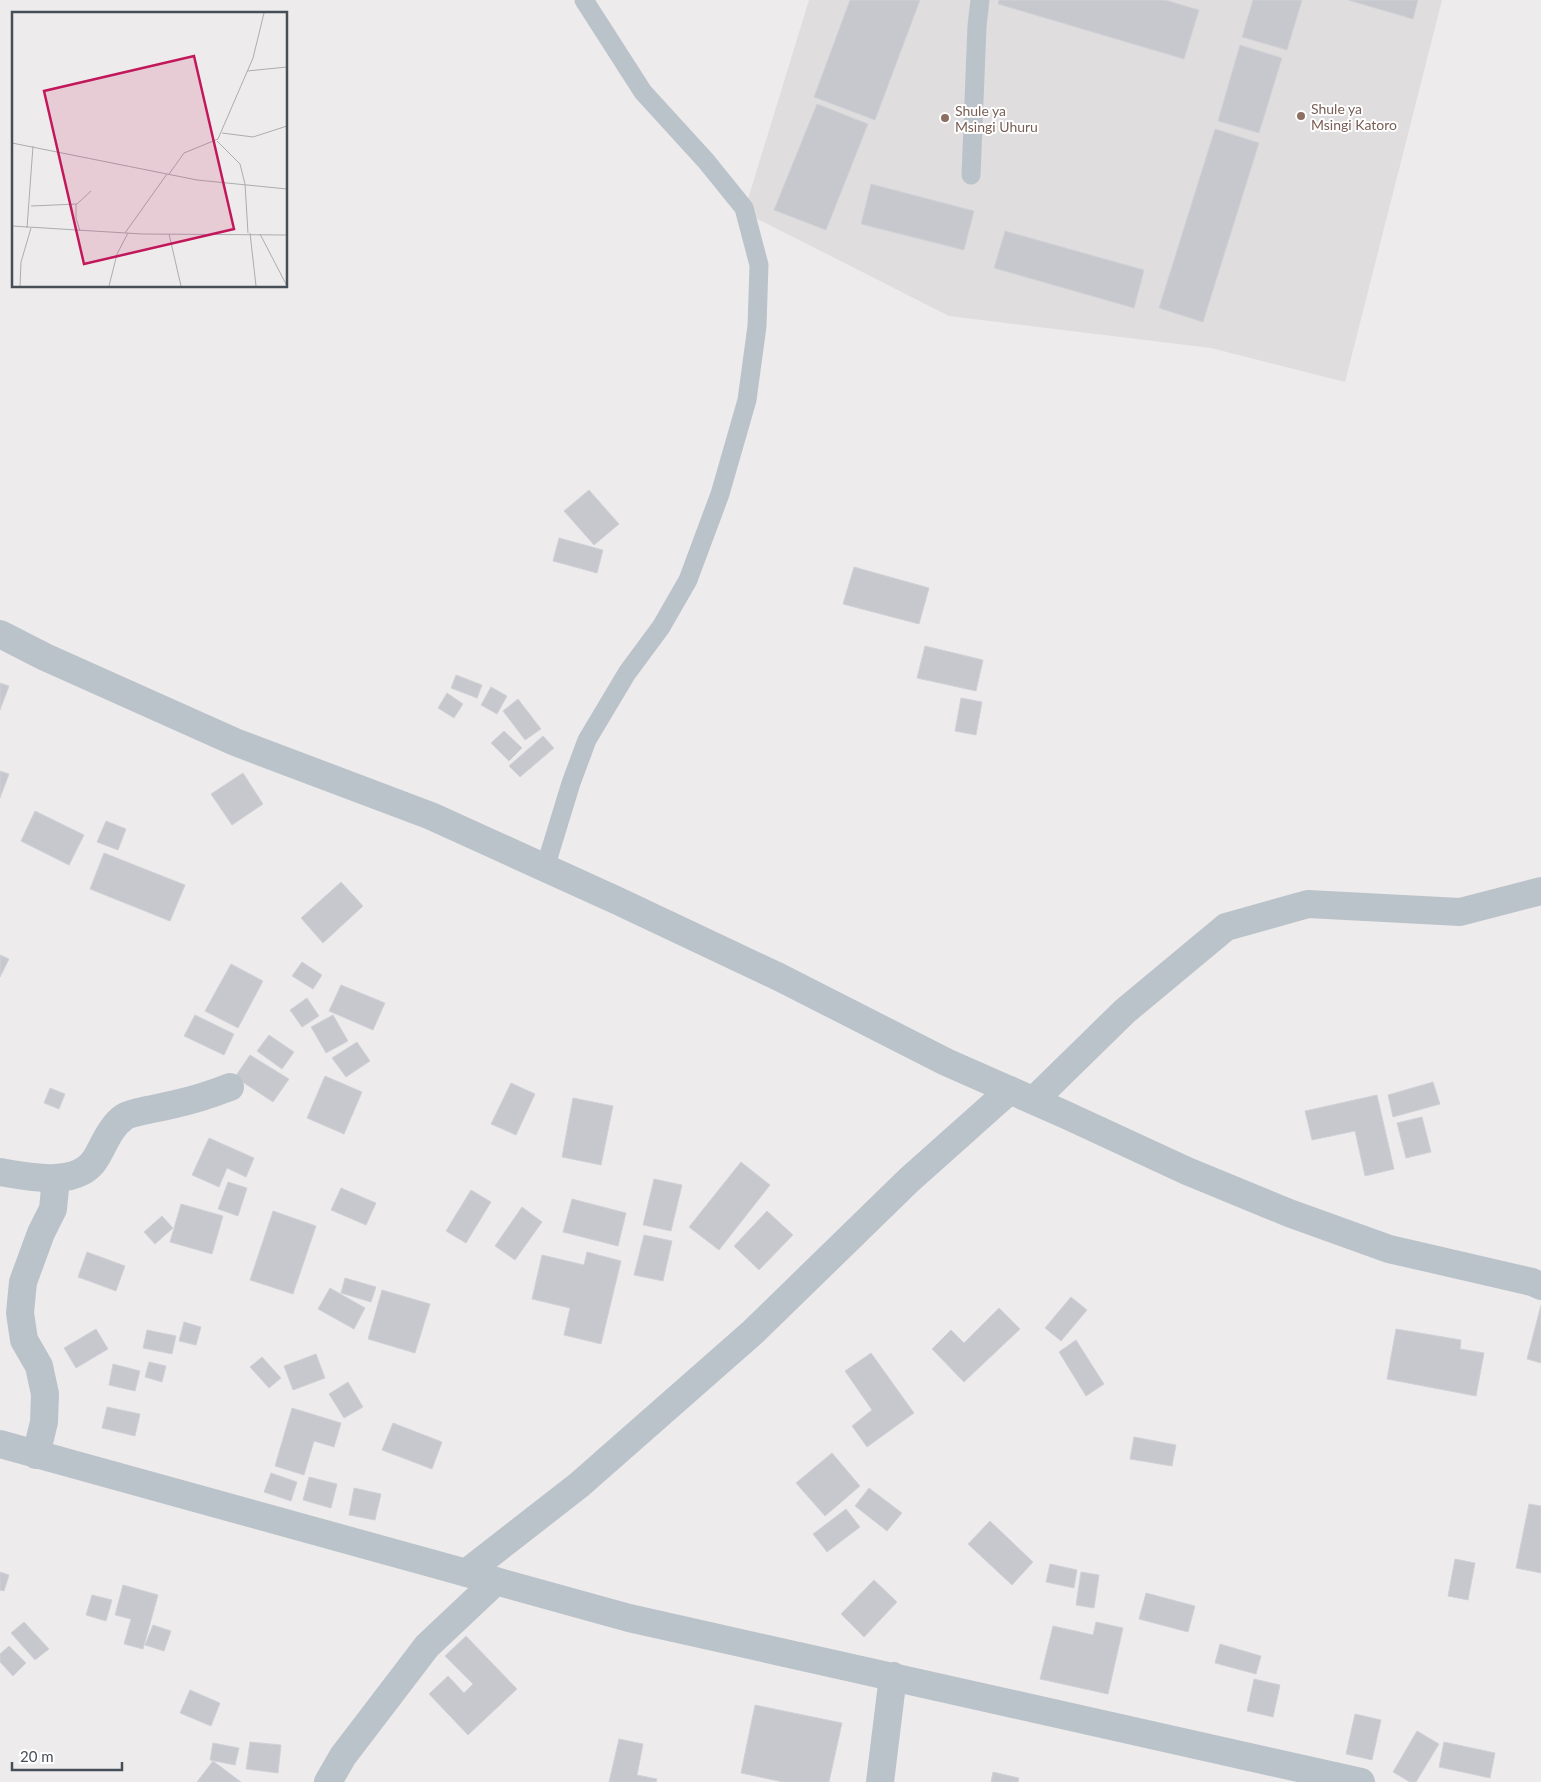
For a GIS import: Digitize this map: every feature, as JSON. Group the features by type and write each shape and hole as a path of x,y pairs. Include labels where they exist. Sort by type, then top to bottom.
{"street":[{"path":"0,634 46,657 235,742 431,816 779,977 946,1062 1186,1171 1289,1213 1389,1249 1532,1282 1541,1286"},
{"path":"466,1573 579,1484 753,1332 909,1180 1022,1095 1226,927 1308,904 1460,912 1541,891"},
{"path":"0,1172 32,1178 56,1178 81,1173 95,1161 109,1133 124,1117 177,1104 230,1087"},
{"path":"36,1455 44,1422 46,1394 40,1366 24,1340 20,1313 23,1282 41,1233 53,1208 56,1178"},
{"path":"0,1444 629,1618 1361,1782"},
{"path":"328,1782 343,1756 428,1646 496,1581"},
{"path":"880,1782 892,1676"}],"lane":[{"path":"545,868 571,783 587,740 628,673 661,627 688,580 720,494 747,400 757,326 760,265 744,208 706,161 643,92 584,0"},
{"path":"971,175 977,26 980,0"}],"shaded area":[{"path":"809,0 1442,0 1345,382 1211,348 949,316 744,212"}],"building":[{"path":"850,0 920,0 875,120 814,97"},
{"path":"999,0 1165,0 1199,10 1184,59 998,4"},
{"path":"1253,0 1302,0 1287,50 1242,37"},
{"path":"1348,0 1418,0 1413,19"},
{"path":"1240,45 1282,58 1259,133 1218,121"},
{"path":"817,104 868,124 826,230 774,210"},
{"path":"1215,129 1259,143 1203,322 1159,308"},
{"path":"871,184 974,211 964,250 861,224"},
{"path":"1005,231 1144,270 1134,308 994,268"},
{"path":"589,490 619,524 594,545 564,511"},
{"path":"559,538 603,550 597,573 553,561"},
{"path":"854,567 929,588 919,624 843,604"},
{"path":"925,646 983,660 976,691 917,678"},
{"path":"456,675 482,685 477,698 451,688"},
{"path":"0,683 9,686 0,710"},
{"path":"491,687 507,696 497,714 481,705"},
{"path":"447,693 463,704 454,718 438,708"},
{"path":"961,698 982,702 976,735 955,731"},
{"path":"518,699 541,729 525,740 503,711"},
{"path":"504,731 522,748 509,761 491,743"},
{"path":"543,736 554,748 520,777 509,766"},
{"path":"0,771 9,774 0,798"},
{"path":"243,773 263,804 232,825 211,794"},
{"path":"35,811 84,835 69,865 21,841"},
{"path":"106,821 126,829 118,850 97,842"},
{"path":"104,853 185,885 170,921 90,889"},
{"path":"341,882 363,906 323,943 301,918"},
{"path":"0,955 9,959 0,977"},
{"path":"302,962 322,975 313,989 292,976"},
{"path":"231,964 263,981 238,1028 205,1011"},
{"path":"341,985 385,1003 373,1030 329,1011"},
{"path":"307,998 319,1016 302,1027 290,1010"},
{"path":"195,1015 234,1034 224,1055 184,1036"},
{"path":"333,1015 348,1041 326,1053 311,1027"},
{"path":"269,1035 294,1052 282,1069 257,1051"},
{"path":"357,1042 370,1061 346,1077 332,1058"},
{"path":"250,1055 289,1079 273,1102 235,1077"},
{"path":"325,1076 362,1092 344,1134 307,1118"},
{"path":"1433,1082 1440,1104 1393,1117 1388,1095"},
{"path":"511,1083 535,1094 516,1135 491,1124"},
{"path":"50,1088 65,1094 59,1109 44,1103"},
{"path":"1377,1095 1394,1169 1365,1176 1355,1131 1312,1140 1305,1111"},
{"path":"573,1098 613,1106 601,1165 562,1157"},
{"path":"1422,1117 1431,1152 1406,1158 1397,1123"},
{"path":"209,1138 254,1158 246,1177 227,1168 219,1187 192,1175"},
{"path":"741,1162 770,1185 719,1250 689,1227"},
{"path":"654,1179 682,1185 671,1231 643,1225"},
{"path":"228,1182 247,1188 238,1216 218,1209"},
{"path":"341,1188 376,1203 366,1225 331,1210"},
{"path":"471,1190 491,1202 466,1243 446,1231"},
{"path":"572,1199 626,1213 618,1246 563,1232"},
{"path":"181,1204 223,1216 212,1254 170,1242"},
{"path":"522,1207 542,1222 515,1260 495,1246"},
{"path":"273,1211 316,1226 293,1294 250,1280"},
{"path":"767,1211 793,1235 759,1270 734,1246"},
{"path":"162,1216 173,1228 155,1244 144,1232"},
{"path":"644,1235 672,1241 663,1281 634,1275"},
{"path":"87,1252 125,1266 116,1291 78,1277"},
{"path":"587,1252 621,1261 601,1344 564,1335 570,1308 532,1299 542,1255 584,1265"},
{"path":"345,1278 376,1287 371,1302 341,1293"},
{"path":"330,1288 365,1308 354,1329 318,1309"},
{"path":"382,1290 430,1304 415,1353 368,1339"},
{"path":"1071,1297 1087,1310 1061,1341 1045,1328"},
{"path":"1541,1305 1541,1363 1527,1359"},
{"path":"999,1308 1020,1329 964,1382 932,1349 951,1330 964,1343"},
{"path":"184,1322 201,1327 196,1345 179,1341"},
{"path":"96,1329 108,1349 76,1368 64,1348"},
{"path":"1396,1329 1461,1340 1460,1349 1484,1353 1476,1396 1387,1379"},
{"path":"147,1330 176,1336 172,1354 143,1348"},
{"path":"1076,1340 1104,1384 1086,1396 1059,1352"},
{"path":"871,1353 914,1413 867,1447 852,1426 872,1410 845,1371"},
{"path":"316,1354 325,1378 293,1390 284,1366"},
{"path":"262,1357 281,1378 269,1388 250,1367"},
{"path":"149,1362 166,1366 162,1382 145,1377"},
{"path":"113,1364 140,1371 135,1391 109,1385"},
{"path":"348,1382 363,1407 344,1418 329,1394"},
{"path":"107,1407 140,1414 135,1436 102,1428"},
{"path":"292,1408 341,1423 334,1447 314,1441 304,1475 275,1466"},
{"path":"393,1423 442,1442 432,1469 382,1450"},
{"path":"1134,1437 1176,1445 1172,1466 1130,1459"},
{"path":"832,1453 860,1486 825,1516 796,1483"},
{"path":"271,1473 297,1482 291,1501 264,1492"},
{"path":"309,1477 337,1484 331,1508 303,1500"},
{"path":"354,1488 381,1494 375,1520 349,1515"},
{"path":"869,1488 902,1513 887,1531 855,1506"},
{"path":"1529,1504 1541,1506 1541,1573 1516,1568"},
{"path":"846,1509 860,1527 827,1552 813,1534"},
{"path":"990,1521 1033,1562 1012,1585 968,1544"},
{"path":"1455,1559 1475,1563 1468,1600 1448,1596"},
{"path":"1050,1564 1077,1570 1074,1588 1046,1582"},
{"path":"0,1572 9,1575 4,1591 0,1590"},
{"path":"1081,1572 1099,1575 1094,1608 1076,1605"},
{"path":"874,1580 897,1602 864,1637 841,1614"},
{"path":"123,1585 158,1595 143,1649 124,1644 131,1619 115,1615"},
{"path":"1146,1593 1195,1606 1188,1632 1139,1619"},
{"path":"92,1595 112,1600 106,1621 86,1615"},
{"path":"24,1622 49,1649 35,1660 11,1633"},
{"path":"1096,1622 1123,1628 1108,1694 1040,1679 1053,1626 1093,1635"},
{"path":"153,1625 171,1631 164,1651 145,1645"},
{"path":"466,1636 517,1689 468,1735 429,1694 448,1676 464,1693 473,1684 445,1656"},
{"path":"1220,1644 1261,1656 1256,1674 1215,1663"},
{"path":"9,1646 26,1663 13,1676 0,1662 0,1654"},
{"path":"1254,1679 1280,1685 1273,1717 1247,1711"},
{"path":"190,1690 220,1703 211,1726 180,1713"},
{"path":"755,1705 842,1723 829,1782 783,1782 741,1773"},
{"path":"1355,1714 1381,1720 1372,1760 1346,1754"},
{"path":"1417,1731 1439,1744 1416,1782 1410,1782 1393,1772"},
{"path":"619,1739 643,1744 637,1775 657,1779 656,1782 609,1782"},
{"path":"250,1742 281,1745 278,1773 246,1769"},
{"path":"1444,1742 1495,1753 1490,1778 1439,1767"},
{"path":"213,1743 239,1748 235,1765 210,1760"},
{"path":"213,1761 241,1782 197,1782"},
{"path":"993,1772 1019,1778 1018,1782 991,1782"}],"place":[{"name":"Shule ya Msingi Katoro","path":"1301,116"},
{"name":"Shule ya Msingi Uhuru","path":"945,118"}]}
